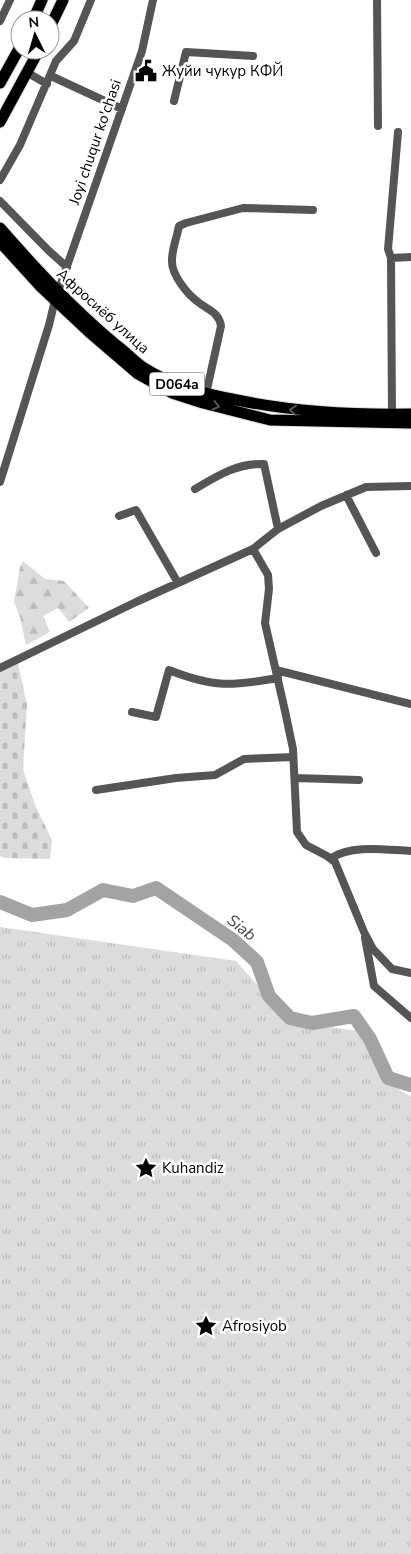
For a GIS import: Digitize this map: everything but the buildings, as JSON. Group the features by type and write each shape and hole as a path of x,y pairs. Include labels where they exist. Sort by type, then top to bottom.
{"main road":[{"path":"0,83 12,60"},
{"path":"0,122 34,60"},
{"name":"Афросиёб улица","path":"0,228 46,281 56,296 144,368 176,384 206,394 273,408 331,414 411,414"},
{"name":"Афросиёб улица","path":"0,242 56,296 89,332 138,374 172,393 270,420 411,423"}],"street":[{"path":"0,20 10,0"},
{"path":"0,180 20,145 56,61 74,41 91,0"},
{"name":"Joyi chuqur ko'chasi","path":"0,482 49,325 56,296 142,51 153,0"},
{"path":"377,0 378,126"},
{"path":"174,102 186,52 252,56"},
{"path":"28,73 122,109"},
{"path":"392,415 391,258 388,249 398,132"},
{"path":"0,201 42,244 67,266"},
{"path":"206,394 221,326 216,314 192,296 173,270 172,261 179,226 186,222 243,208 313,210"},
{"path":"391,258 411,257"},
{"path":"195,489 230,469 264,464 278,529"},
{"path":"0,668 252,549 278,529 321,506 366,487 411,486"},
{"path":"346,495 376,553"},
{"path":"119,516 136,510 178,583"},
{"path":"252,549 268,576 269,589 265,623 293,757 296,824 300,839 312,849 331,858 338,867 364,932 373,949 392,969 411,973"},
{"path":"132,712 156,717 169,670 192,679 216,684 240,684 277,674 411,704"},
{"path":"96,790 176,778 215,775 244,759 293,757"},
{"path":"295,778 359,780"},
{"path":"331,858 338,854 358,850 411,851"},
{"path":"364,932 374,986 411,1018"}],"green space":[{"path":"23,561 45,579 64,581 89,608 69,622 58,608 43,616 50,632 26,645 20,617 14,602 20,567"},
{"path":"18,663 27,705 23,769 35,805 52,840 50,859 5,858 0,856 0,672"},
{"name":"Afrosiyob","path":"0,927 236,961 290,1022 360,1031 381,1078 411,1097 411,1554 0,1554"}],"waterway":[{"name":"Siab","path":"0,902 32,915 67,910 103,890 133,896 156,888 233,940 257,962 269,996 290,1018 312,1023 354,1016 370,1039 388,1078 411,1085"}],"place":[{"name":"Жуйи чукур КФЙ","path":"146,71"},
{"name":"Kuhandiz","path":"146,1168"},
{"name":"Afrosiyob","path":"206,1326"}]}
